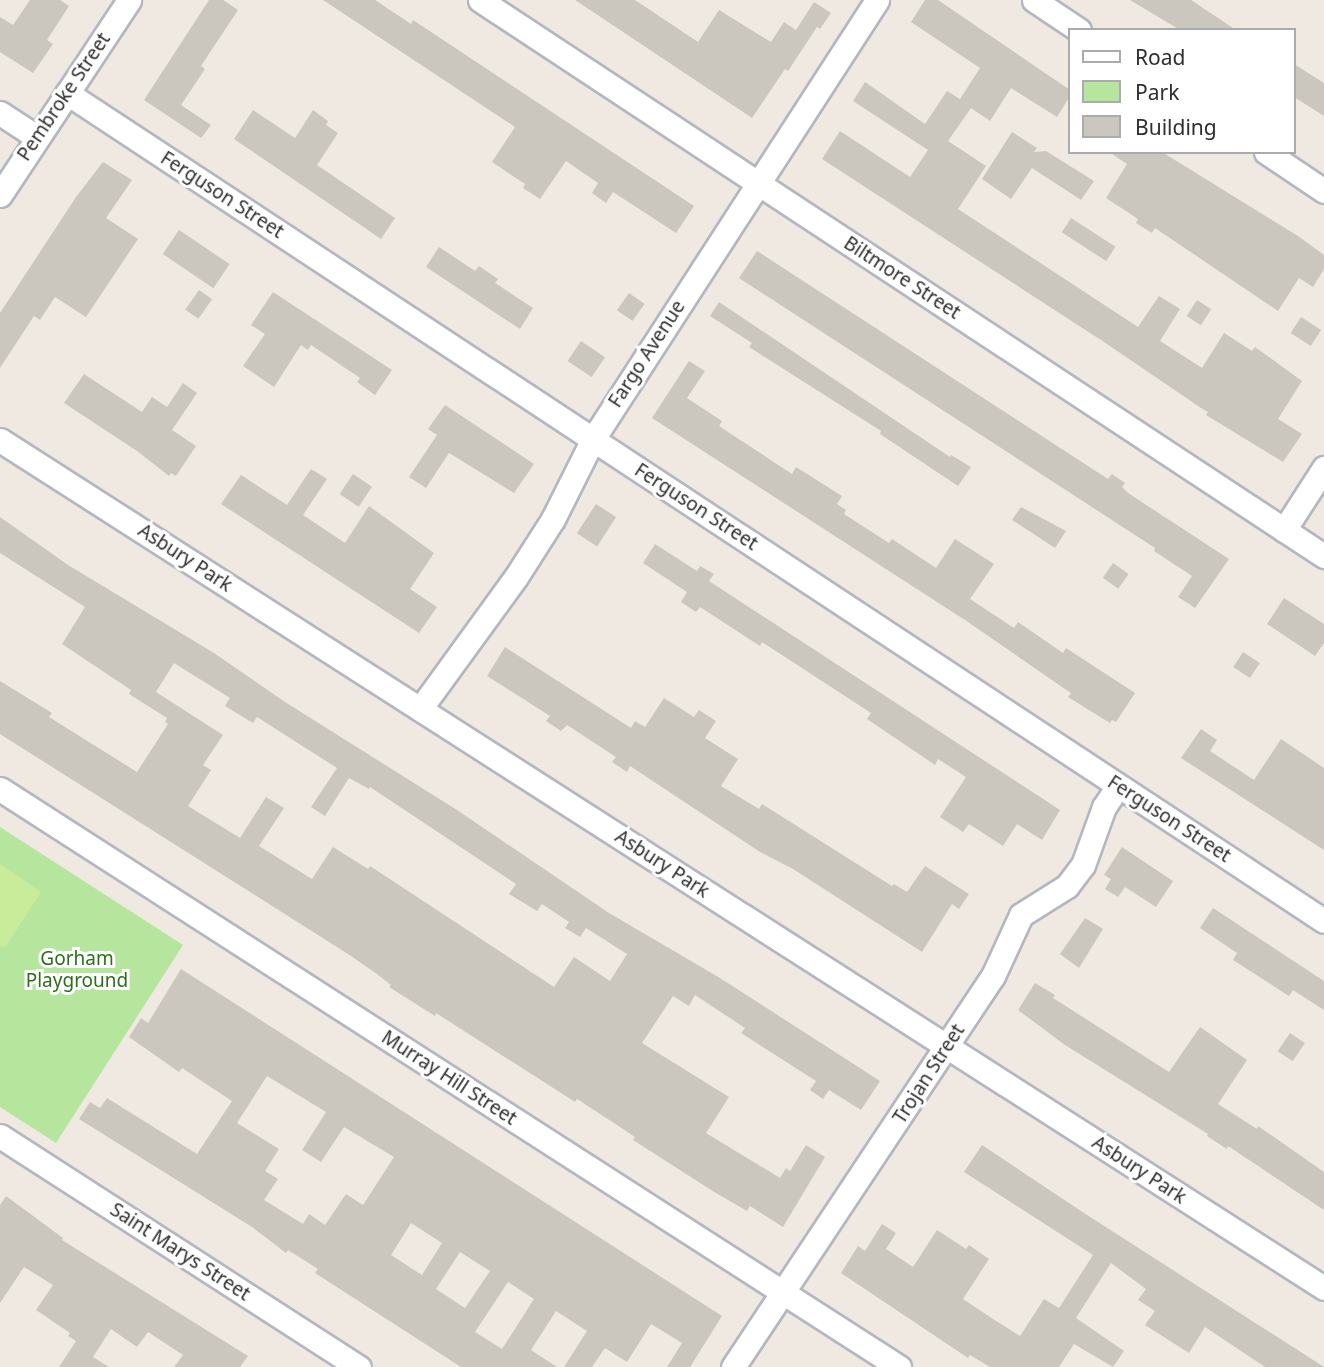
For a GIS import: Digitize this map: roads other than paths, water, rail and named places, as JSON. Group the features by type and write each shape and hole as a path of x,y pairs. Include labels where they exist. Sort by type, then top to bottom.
{"street":[{"name":"Pembroke Street","path":"0,195 129,0"},
{"name":"Biltmore Street","path":"480,0 1324,556"},
{"name":"Fargo Avenue","path":"420,709 516,577 553,519 593,439 877,0"},
{"path":"1034,0 1076,28"},
{"name":"Ferguson Street","path":"67,93 1324,921"},
{"path":"0,113 38,138"},
{"path":"1269,154 1324,191"},
{"name":"Asbury Park","path":"0,440 1324,1288"},
{"path":"1284,530 1324,468"},
{"name":"Trojan Street","path":"733,1367 993,976 1021,915 1067,886 1083,866 1104,807 1118,786"},
{"name":"Murray Hill Street","path":"0,789 899,1367"},
{"name":"Saint Marys Street","path":"0,1136 359,1367"}],"park label":[{"name":"Gorham Playground","path":"77,970"}]}
